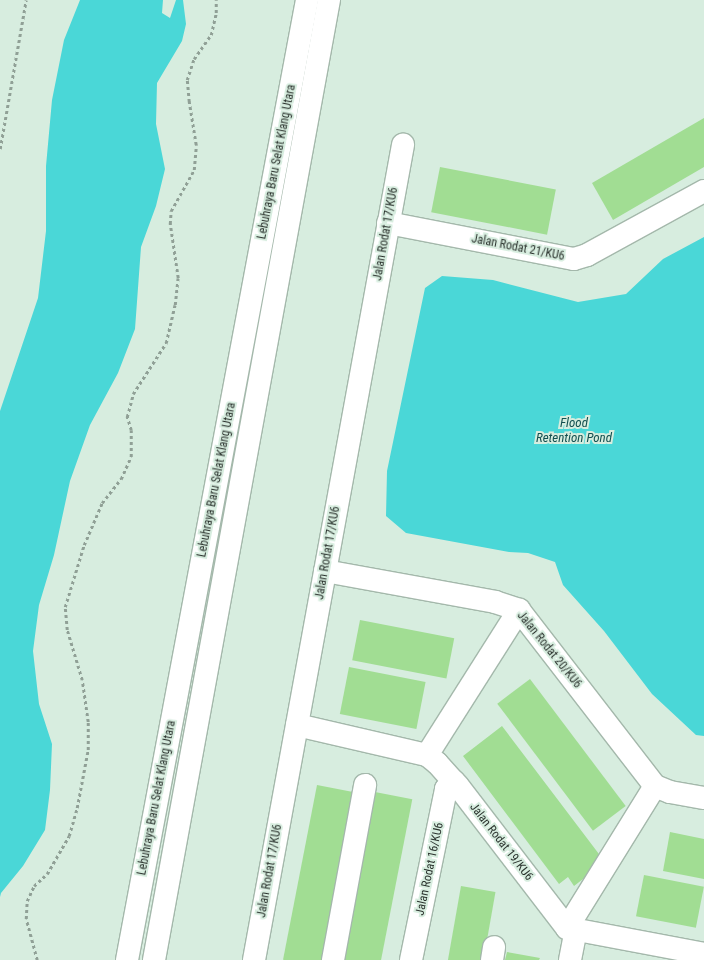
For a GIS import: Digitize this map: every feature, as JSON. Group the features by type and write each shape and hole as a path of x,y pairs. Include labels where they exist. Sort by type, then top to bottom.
{"main road":[{"name":"Lebuhraya Baru Selat Klang Utara","path":"127,960 307,0"},
{"name":"Lebuhraya Baru Selat Klang Utara","path":"154,960 329,0"},
{"name":"Jalan Rodat 17/KU6","path":"254,960 402,145"},
{"name":"Jalan Rodat 21/KU6","path":"388,223 574,259 588,255 704,191"},
{"name":"Jalan Rodat 20/KU6","path":"325,571 496,602 519,610 655,786"},
{"path":"427,755 519,610"},
{"name":"Jalan Rodat 19/KU6","path":"297,725 427,755 437,763 454,782 572,929"},
{"name":"Jalan Rodat 16/KU6","path":"411,960 446,789 454,782"},
{"path":"333,960 365,785"},
{"path":"570,960 572,929 655,786 670,792 704,798"},
{"path":"572,929 704,954"}],"path":[{"path":"0,149 26,0"},
{"path":"37,960 26,919 27,900 34,886 47,874 69,836 77,808 88,750 88,722 82,680 68,630 65,607 84,545 102,503 121,479 131,457 131,430 127,416 133,394 166,343 175,305 178,278 170,224 171,211 194,170 196,145 187,80 194,59 211,35 216,13 216,0"}],"water":[{"path":"80,0 163,0 162,13 170,18 176,0 183,0 186,24 182,41 157,83 156,124 165,169 156,206 141,247 135,329 118,373 90,425 70,481 54,555 39,605 33,651 39,704 52,744 50,790 45,830 23,866 1,893 0,897 0,411 38,298 46,231 46,166 52,100 64,40"},
{"name":"Flood Retention Pond","path":"704,237 704,736 696,735 652,694 604,631 563,585 555,562 528,553 509,552 406,533 386,516 387,471 425,288 442,276 493,280 578,302 626,294 663,259"}],"building":[{"path":"704,118 704,167 613,220 592,183"},
{"path":"440,167 556,190 547,235 431,212"},
{"path":"360,620 454,638 446,679 352,660"},
{"path":"349,667 426,682 416,729 340,714"},
{"path":"530,679 626,806 593,831 497,704"},
{"path":"502,726 605,862 574,886 568,877 559,884 463,756"},
{"path":"317,785 354,792 322,960 283,960"},
{"path":"375,792 412,799 381,960 342,960"},
{"path":"670,832 704,839 704,879 663,871"},
{"path":"644,875 704,887 696,928 636,916"},
{"path":"461,886 495,892 483,960 448,960"},
{"path":"507,952 540,958 539,960 505,960"}]}
